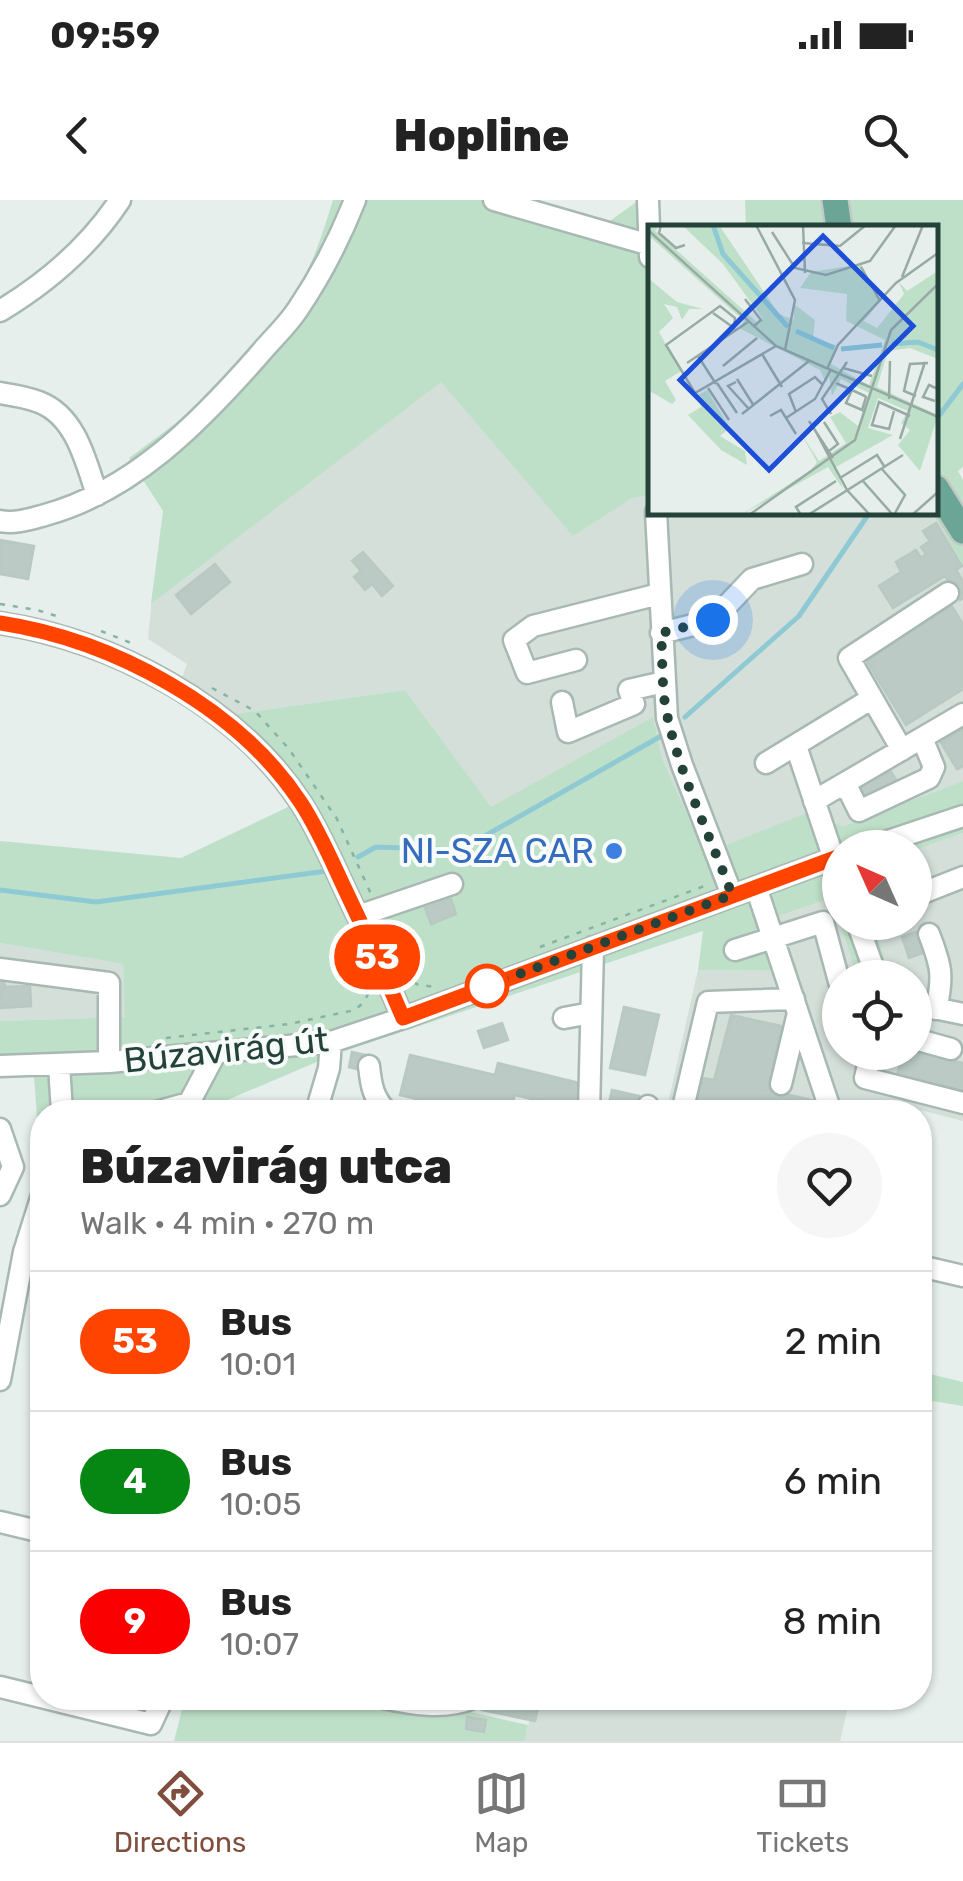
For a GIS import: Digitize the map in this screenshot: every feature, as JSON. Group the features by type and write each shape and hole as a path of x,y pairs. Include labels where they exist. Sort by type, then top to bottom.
{"main road":[{"path":"835,200 839,225"},
{"path":"938,491 963,532"}],"street":[{"path":"0,310 48,280 72,258 94,237 120,200"},
{"path":"0,521 16,522 62,510 98,495 153,460 224,394 296,312 337,242 355,200"},
{"path":"494,200 648,244"},
{"path":"648,200 649,225"},
{"path":"0,392 40,402 65,420 82,451 98,495"},
{"path":"656,515 667,718 729,886"},
{"path":"661,633 713,620 752,578 802,564"},
{"path":"576,660 527,673 514,640 533,626 659,594"},
{"path":"902,750 849,658 948,594"},
{"path":"0,624 64,637 128,662 194,699 242,736 300,801 368,913 403,1018"},
{"path":"562,702 568,732 634,704 630,690 664,682"},
{"path":"766,764 871,699"},
{"path":"814,800 963,714"},
{"path":"845,783 859,811 928,778 934,767 922,738"},
{"path":"796,746 825,830"},
{"path":"921,830 963,816"},
{"name":"Búzavirág út","path":"0,1066 109,1062 330,1042 593,947 729,886 756,887 822,868"},
{"path":"932,889 963,877"},
{"path":"368,913 452,884"},
{"path":"756,887 827,1100"},
{"path":"735,950 823,922 833,960"},
{"path":"932,940 938,955 947,1010"},
{"path":"589,1100 593,947"},
{"path":"0,969 109,983 109,1062"},
{"path":"685,1100 708,1002 796,1006"},
{"path":"781,1084 796,1006"},
{"path":"564,1018 591,1014"},
{"path":"319,1100 330,1042"},
{"path":"932,1043 952,1048"},
{"path":"194,1100 214,1054"},
{"path":"59,1064 61,1100"},
{"path":"369,1066 371,1089 377,1100"},
{"path":"867,1070 865,1078 963,1103"},
{"path":"0,1130 14,1167 0,1195"},
{"path":"0,1380 5,1326 30,1233"},
{"path":"932,1269 963,1276"},
{"path":"0,1523 30,1529"},
{"path":"0,1687 30,1694"},
{"path":"94,1710 151,1724 157,1710"}],"path":[{"path":"289,749 337,819 368,913 416,984 432,988"},
{"path":"542,946 729,886"},
{"path":"164,1038 290,1024 356,1010 370,988"}],"shaded area":[{"path":"445,279 632,497 648,495 648,515 933,515 963,565 963,781 843,826 834,823 827,806 707,862 662,758 653,718 491,808 405,690 207,718 175,696 187,664 148,639 153,587"},
{"path":"963,833 963,1121 932,1113 932,1100 669,1100 698,970 797,971 775,917 822,901 822,940 845,940 852,960 822,960 822,1070 932,1070 932,960 885,960 879,940 932,940 932,844"},
{"path":"0,943 123,964 126,1017 0,1021"},
{"path":"531,1710 847,1710 840,1741 525,1741"}],"green space":[{"path":"333,200 532,200 607,223 639,200 649,225 648,495 632,498 573,536 441,382 151,604 163,511 129,458 212,393 242,361 296,290"},
{"path":"745,200 963,200 963,467 958,471 963,480 963,565 933,515 938,515 938,225 746,225"},
{"path":"405,690 491,807 653,717 662,758 708,862 724,846 827,805 834,823 843,826 963,781 963,833 932,844 932,830 822,830 822,901 775,917 798,971 698,970 703,931 333,1055 227,1100 36,1100 34,1076 0,1078 0,1021 125,1017 123,964 0,943 0,841 181,858 290,806 241,743 207,718"},
{"path":"845,940 879,940 885,960 852,960"},
{"path":"932,1374 963,1382 963,1406 932,1401"},
{"path":"182,1710 462,1710 528,1725 525,1741 174,1741"}],"building":[{"path":"936,523 962,566 956,570 963,581 963,598 960,600 945,576 893,608 879,586 901,572 896,562 916,550 921,558 926,554 921,547 930,541 923,531"},
{"path":"0,540 34,546 28,579 0,574"},
{"path":"363,552 393,586 382,596 372,584 365,590 354,577 361,571 352,561"},
{"path":"215,564 230,582 191,614 176,595"},
{"path":"949,602 963,624 963,689 906,725 863,655"},
{"path":"963,729 963,766 957,769 941,743"},
{"path":"889,769 899,784 866,805 856,789"},
{"path":"451,899 456,914 431,924 425,908"},
{"path":"903,940 922,940 926,952 909,958"},
{"path":"4,981 5,987 30,986 31,1006 0,1008 0,982"},
{"path":"624,1007 659,1015 645,1075 610,1068"},
{"path":"731,1015 781,1026 768,1090 811,1100 697,1100 702,1078 714,1080"},
{"path":"502,1023 508,1040 484,1048 478,1031"},
{"path":"352,1052 365,1055 361,1070 349,1067"},
{"path":"410,1055 495,1075 498,1063 583,1084 579,1100 536,1100 515,1095 514,1100 421,1100 400,1095"},
{"path":"932,1056 963,1063 963,1095 896,1080 898,1070 932,1070"},
{"path":"612,1090 639,1096 638,1100 610,1100"},
{"path":"482,1710 537,1710 535,1721"},
{"path":"467,1717 486,1720 484,1732 466,1729"}],"waterway":[{"path":"938,417 963,384"},
{"path":"685,717 799,616 868,515"},
{"path":"358,857 376,847 460,850 663,735"},
{"path":"0,890 96,902 327,871"}],"bus line":[{"name":"53","path":"0,623 64,637 128,662 204,705 242,736 300,801 320,836 403,1018 822,863"}],"place":[{"name":"NI-SZA CAR","path":"614,851"}],"route":[{"path":"487,986 732,895 682,765 665,704 661,633 713,620"}]}
